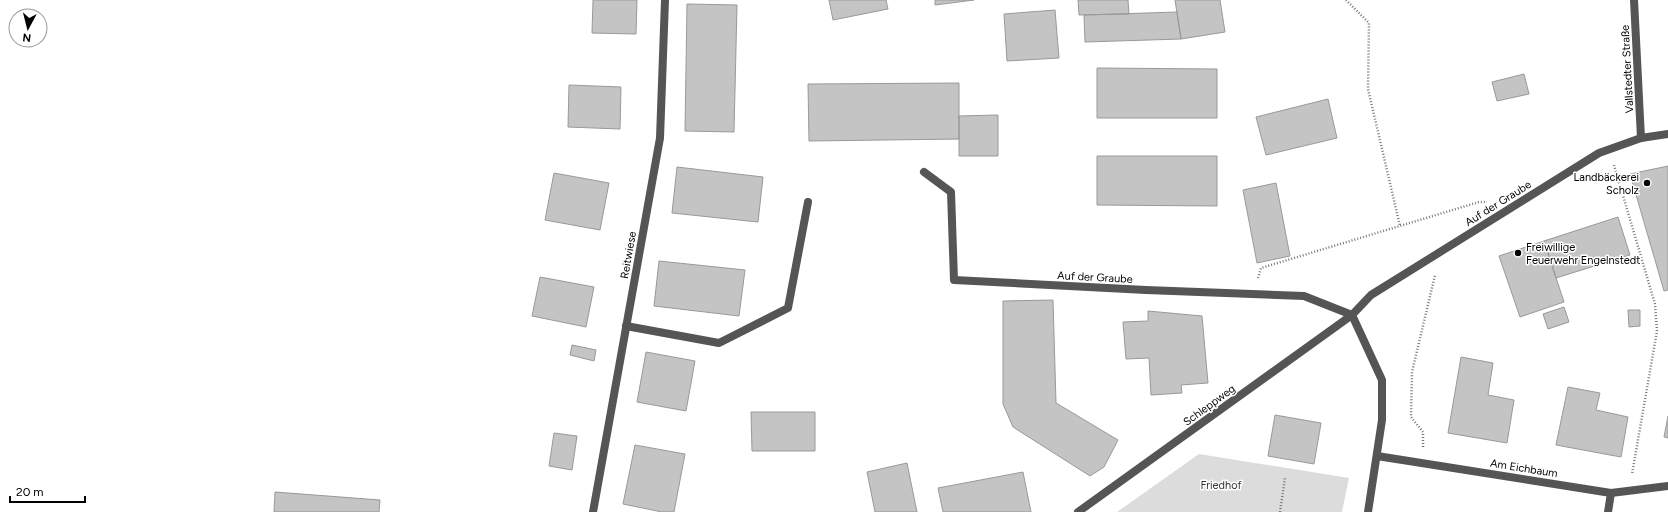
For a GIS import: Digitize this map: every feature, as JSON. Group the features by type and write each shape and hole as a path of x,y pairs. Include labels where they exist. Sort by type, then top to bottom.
{"street":[{"name":"Reitwiese","path":"593,512 660,138 665,0"},
{"name":"Vallstedter Straße","path":"1634,0 1641,138"},
{"name":"Auf der Graube","path":"924,172 951,192 954,280 1146,290 1304,296 1352,315 1370,295 1599,152 1641,138 1668,134"},
{"path":"626,326 718,343 788,308 808,202"},
{"path":"1352,315 1382,380 1382,420 1368,512"},
{"name":"Schleppweg","path":"1078,512 1352,315"},
{"name":"Am Eichbaum","path":"1377,456 1611,492 1668,486"},
{"path":"1608,512 1611,492"}],"path":[{"path":"1346,0 1369,23 1368,89 1400,226"},
{"path":"1610,149 1655,304 1657,331 1629,490"},
{"path":"1253,293 1261,268 1479,202 1517,204"},
{"path":"1424,464 1423,432 1411,417 1412,372 1440,252"},
{"path":"1280,512 1285,478"}],"green space":[{"name":"Friedhof","path":"1199,454 1349,478 1342,512 1117,512"}],"building":[{"path":"593,0 637,0 636,34 592,33"},
{"path":"829,0 886,0 888,9 833,20"},
{"path":"935,0 974,0 935,5"},
{"path":"1078,0 1128,0 1129,14 1079,15"},
{"path":"1175,0 1220,0 1225,32 1181,39"},
{"path":"687,4 737,5 734,132 685,131"},
{"path":"1055,10 1059,58 1007,61 1004,14"},
{"path":"1177,12 1181,39 1085,42 1084,15"},
{"path":"1097,68 1217,69 1217,118 1097,118"},
{"path":"1524,74 1529,94 1497,101 1492,82"},
{"path":"959,83 959,139 809,141 808,84"},
{"path":"569,85 621,87 620,129 568,127"},
{"path":"1328,99 1337,138 1266,155 1256,117"},
{"path":"998,115 998,156 959,156 959,116"},
{"path":"1097,156 1217,156 1217,206 1097,205"},
{"path":"1668,166 1668,290 1664,291 1630,174"},
{"path":"677,167 763,177 758,222 672,213"},
{"path":"554,173 609,183 600,230 545,220"},
{"path":"1276,183 1290,256 1257,263 1243,190"},
{"path":"1618,217 1630,255 1556,278 1544,241"},
{"path":"1544,241 1564,302 1520,317 1499,256"},
{"path":"659,261 745,270 739,316 654,306"},
{"path":"540,277 594,287 586,327 532,316"},
{"path":"1053,300 1056,403 1118,440 1104,467 1090,476 1013,427 1003,404 1003,301"},
{"path":"1564,307 1569,322 1548,329 1543,314"},
{"path":"1628,310 1640,310 1640,326 1629,327"},
{"path":"1148,311 1202,316 1208,383 1181,385 1182,393 1151,395 1149,358 1126,359 1123,322 1148,321"},
{"path":"572,345 596,350 594,361 570,355"},
{"path":"646,352 695,361 686,411 637,402"},
{"path":"1461,357 1493,363 1488,395 1514,400 1507,443 1448,433"},
{"path":"1568,387 1600,393 1596,410 1628,417 1621,457 1556,445"},
{"path":"751,412 815,412 815,451 752,451"},
{"path":"1275,415 1321,423 1314,464 1268,456"},
{"path":"1668,416 1668,438 1664,437"},
{"path":"554,433 577,436 572,470 549,466"},
{"path":"635,445 685,454 674,512 662,512 623,504"},
{"path":"907,463 917,512 875,512 867,472"},
{"path":"1023,472 1031,512 943,512 938,488"},
{"path":"275,492 380,500 379,512 274,512"}],"place":[{"name":"Landbäckerei Scholz","path":"1647,183"},
{"name":"Freiwillige Feuerwehr Engelnstedt","path":"1518,253"}]}
